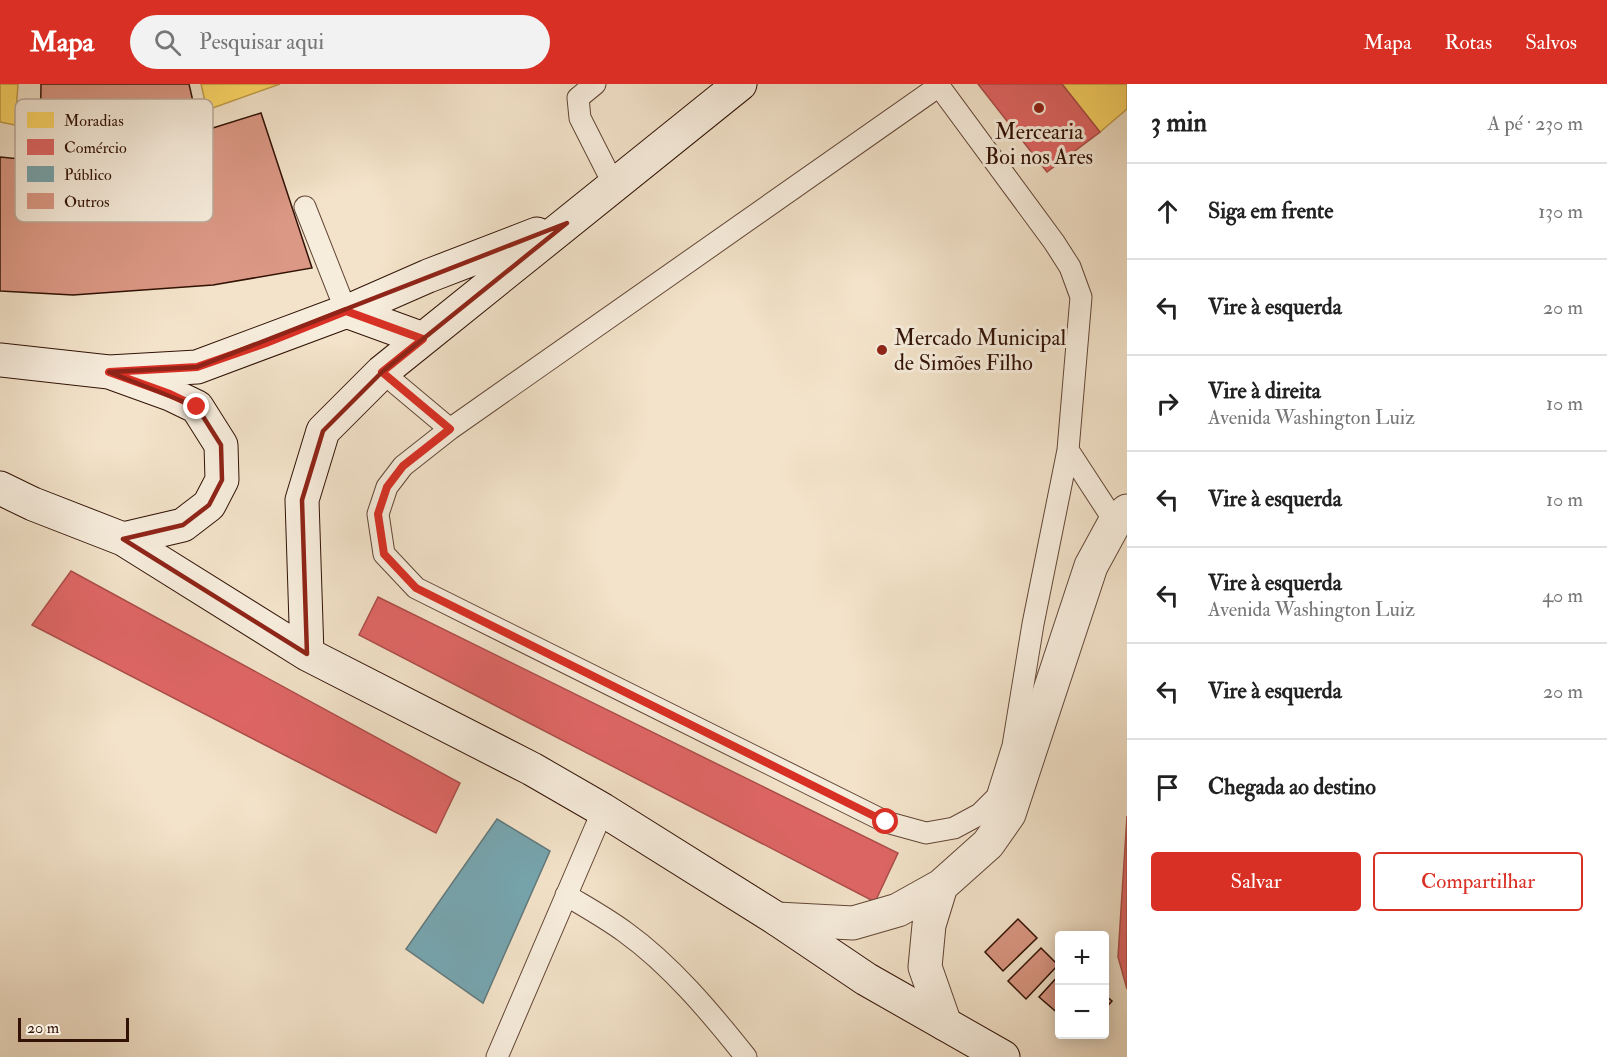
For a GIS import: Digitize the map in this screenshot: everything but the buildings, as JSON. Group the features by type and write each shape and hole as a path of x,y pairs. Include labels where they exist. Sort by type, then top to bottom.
{"main road":[{"path":"307,654 302,500 323,431 382,372 740,84"},
{"path":"0,360 109,372 197,367 266,343 428,276 567,223"},
{"path":"346,311 423,339"},
{"path":"109,372 170,394 197,407 221,446 222,480 209,506 183,525 123,539"},
{"path":"0,488 33,504 123,539 307,654 532,769 603,810 777,919 866,979 1003,1057"},
{"path":"777,919 853,923 898,910 941,886 988,844 1009,814 1091,566 1121,516"},
{"path":"941,886 929,926 926,967 945,1024"}],"lane":[{"path":"596,84 578,98 580,118 614,185"},
{"path":"939,85 1054,242 1070,267 1081,297 1068,450 1033,624 1013,746 997,797 980,814 954,828 926,833 886,822 416,588 384,554 378,514 387,487 403,466 450,429 939,85"},
{"path":"305,207 346,311"},
{"path":"382,372 450,429"},
{"path":"1068,450 1121,516"},
{"path":"497,1057 603,810"},
{"path":"566,895 626,932 673,973 719,1022 746,1057"}],"highlighted area":[{"path":"567,223 382,372 323,431 302,500 307,654 123,539 183,525 209,505 222,480 221,445 197,407 109,372 197,367"}],"place":[{"name":"Mercearia Boi nos Ares","path":"1039,108"},
{"name":"Mercado Municipal de Simões Filho","path":"882,350"}],"route":[{"path":"197,407 170,394 109,372 197,367 266,343 346,311 423,339 382,372 450,429 403,466 387,487 378,514 384,554 416,588 886,822"}]}
